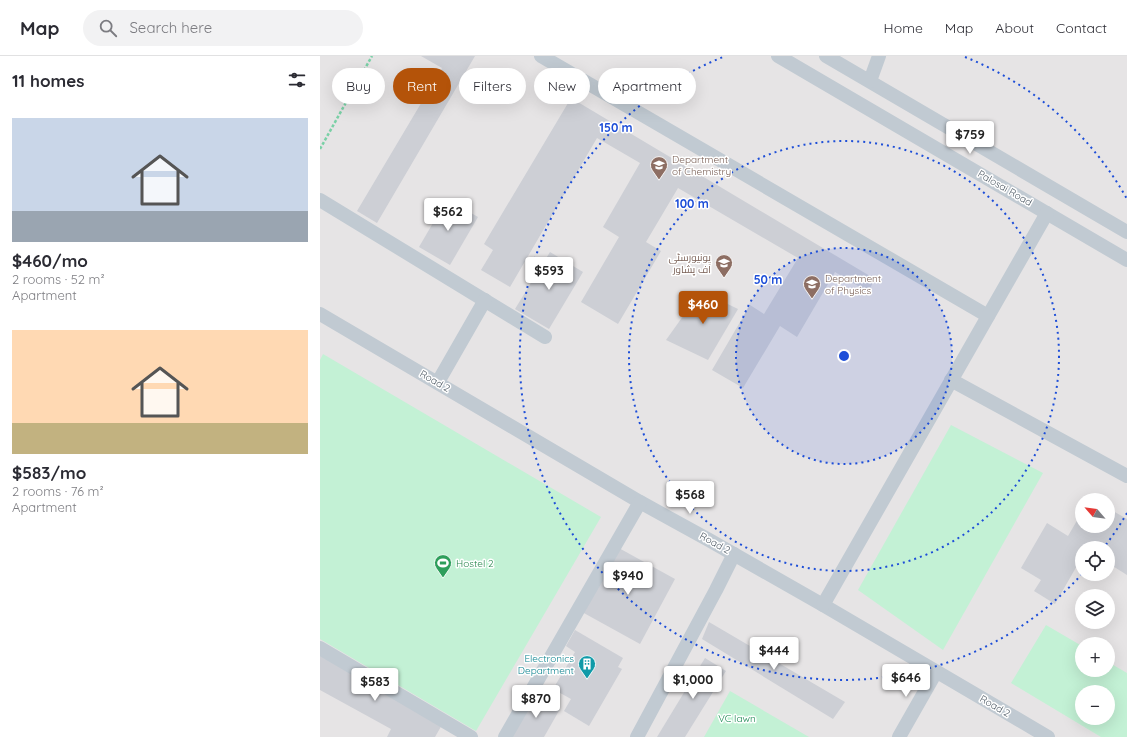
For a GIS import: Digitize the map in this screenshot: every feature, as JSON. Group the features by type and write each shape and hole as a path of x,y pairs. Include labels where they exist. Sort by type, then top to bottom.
{"street":[{"path":"541,56 988,316"},
{"name":"Palosai Road","path":"780,56 1127,260"},
{"path":"826,56 1127,232"},
{"path":"870,81 879,56"},
{"path":"320,200 545,337"},
{"path":"823,605 1047,213"},
{"path":"438,382 484,300"},
{"name":"Road 2","path":"321,318 438,382 640,502 823,605 1048,737"},
{"path":"951,380 1127,476"},
{"path":"505,737 640,502"},
{"path":"637,737 734,554"},
{"path":"320,648 471,737"},
{"path":"899,737 936,672"}],"path":[{"path":"320,149 372,56"}],"shaded area":[{"name":"یونیورسٹی آف پشاور","path":"320,56 1127,56 1127,737 320,737"}],"green space":[{"name":"Hostel 2","path":"323,354 601,517 476,731 320,639 320,360"},
{"path":"951,425 1043,473 943,650 858,590"},
{"path":"1046,625 1075,642 1075,677 1115,677 1115,666 1127,673 1127,737 1101,737 1081,725 1115,725 1115,685 1075,685 1075,721 1011,683"},
{"name":"VC lawn","path":"730,691 809,737 704,737"}],"building":[{"path":"421,56 475,56 468,68 459,68 459,83 451,97 451,68 442,68"},
{"path":"421,104 447,104 377,223 357,211"},
{"path":"567,104 581,104 875,279 868,292 835,272 797,337 780,326 743,388 712,370 750,305 764,314 798,258 678,188 646,242 661,251 618,324 581,302 619,237 603,227 640,163 597,138 510,287 481,270 493,250 484,244"},
{"path":"447,199 478,217 450,265 419,247"},
{"path":"550,252 583,272 549,329 515,309"},
{"path":"701,291 738,309 708,360 666,340"},
{"path":"1115,512 1127,519 1127,575 1115,567 1115,541 1075,541 1075,569 1055,604 1034,591 1041,580 1021,568 1047,523 1068,536 1075,524 1075,533 1115,533"},
{"path":"617,547 675,579 640,644 582,612"},
{"path":"709,622 845,702 833,719 702,639"},
{"name":"Electronics Department","path":"575,630 623,658 618,667 622,669 589,726 564,711 571,699 553,689 575,652 566,646"},
{"path":"320,653 443,723 435,737 387,737 391,729 320,690"},
{"path":"705,658 726,671 685,737 657,737"},
{"path":"534,695 560,709 544,737 510,737"}],"place":[{"name":"Department of Chemistry","path":"659,180"},
{"name":"یونیورسٹی آف پشاور","path":"724,278"},
{"name":"Department of Physics","path":"812,299"},
{"name":"Hostel 2","path":"443,578"},
{"name":"Electronics Department","path":"587,679"}]}
